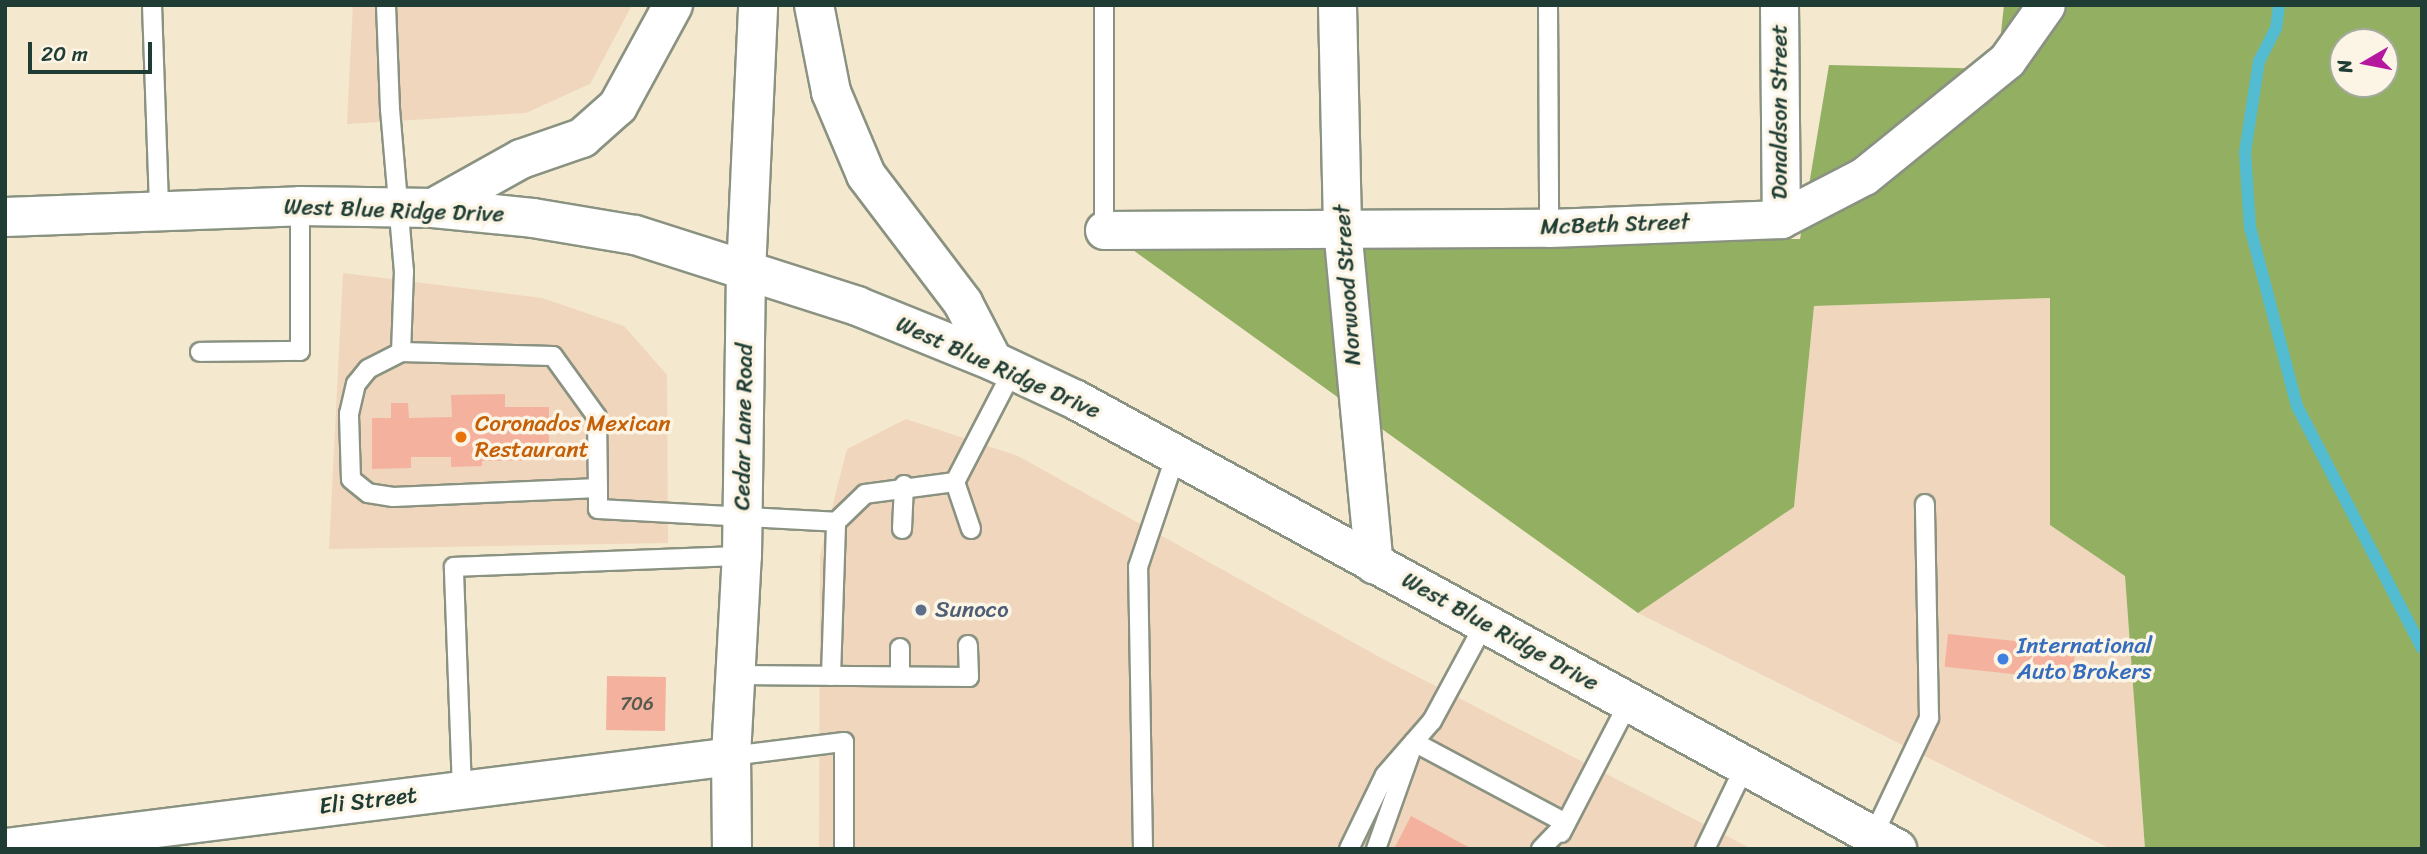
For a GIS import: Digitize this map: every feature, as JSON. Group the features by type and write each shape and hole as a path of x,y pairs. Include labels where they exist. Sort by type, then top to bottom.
{"main road":[{"path":"416,208 521,159 582,138 618,106 673,5"},
{"name":"Cedar Lane Road","path":"732,849 731,756 742,556 747,273 758,5"},
{"path":"814,5 831,92 866,175 963,303 1003,365"},
{"name":"West Blue Ridge Drive","path":"5,217 300,206 416,208 635,235 857,306 1003,365 1176,455 1890,845"}],"street":[{"name":"Norwood Street","path":"1336,5 1342,228 1374,564"},
{"name":"Donaldson Street","path":"1780,5 1781,219"},
{"name":"McBeth Street","path":"1104,230 1549,228 1781,219 1864,176 2007,60 2046,5"},
{"name":"Eli Street","path":"5,847 731,756"}],"lane":[{"path":"152,5 159,210"},
{"path":"386,5 416,208 404,271 401,352"},
{"path":"1104,5 1104,230"},
{"path":"1548,5 1549,228"},
{"path":"200,352 300,351 300,206"},
{"path":"598,488 393,497 368,493 351,479 349,414 356,384 368,369 401,352 553,356 597,417 598,488 598,509 836,522"},
{"path":"971,529 955,482 1003,365"},
{"path":"1143,849 1138,567 1176,455"},
{"path":"831,676 836,522 865,494 904,485 955,482"},
{"path":"902,529 904,485"},
{"path":"1890,845 1929,718 1925,504"},
{"path":"462,790 454,566 742,556"},
{"path":"1349,849 1385,775 1432,721 1485,623"},
{"path":"736,675 969,677 968,645"},
{"path":"900,648 900,676"},
{"path":"1553,849 1629,702"},
{"path":"731,756 844,742 844,849"},
{"path":"1414,742 1566,823"},
{"path":"1376,849 1414,742"},
{"path":"1705,849 1745,766"},
{"path":"1541,849 1566,823"}],"shaded area":[{"path":"353,5 632,5 590,84 526,113 347,124"},
{"path":"343,273 542,298 624,326 667,375 668,543 329,549"},
{"path":"2050,298 2050,525 2125,575 2145,849 2111,849 1638,613 1794,507 1814,306"},
{"path":"906,419 1018,456 1383,659 1752,849 819,849 820,556 847,449"}],"green space":[{"path":"2004,5 2422,5 2422,849 2145,849 2125,576 2050,525 2050,298 1814,306 1794,507 1638,613 1119,240 1800,239 1829,65 1997,69"}],"building":[{"name":"Coronados Mexican Restaurant","path":"505,394 505,407 549,407 549,460 482,461 482,466 451,467 451,457 411,457 411,468 372,469 372,418 391,418 391,403 408,403 409,418 452,417 451,395"},
{"path":"1948,634 2075,647 2072,680 1945,667"},
{"path":"607,676 666,677 665,731 606,730"},
{"path":"1411,816 1472,849 1394,849"}],"waterway":[{"path":"2279,5 2276,28 2259,61 2245,152 2250,227 2297,406 2422,648"}],"place":[{"name":"Coronados Mexican Restaurant","path":"461,437"},
{"name":"Sunoco","path":"921,610"},
{"name":"International Auto Brokers","path":"2003,659"}]}
